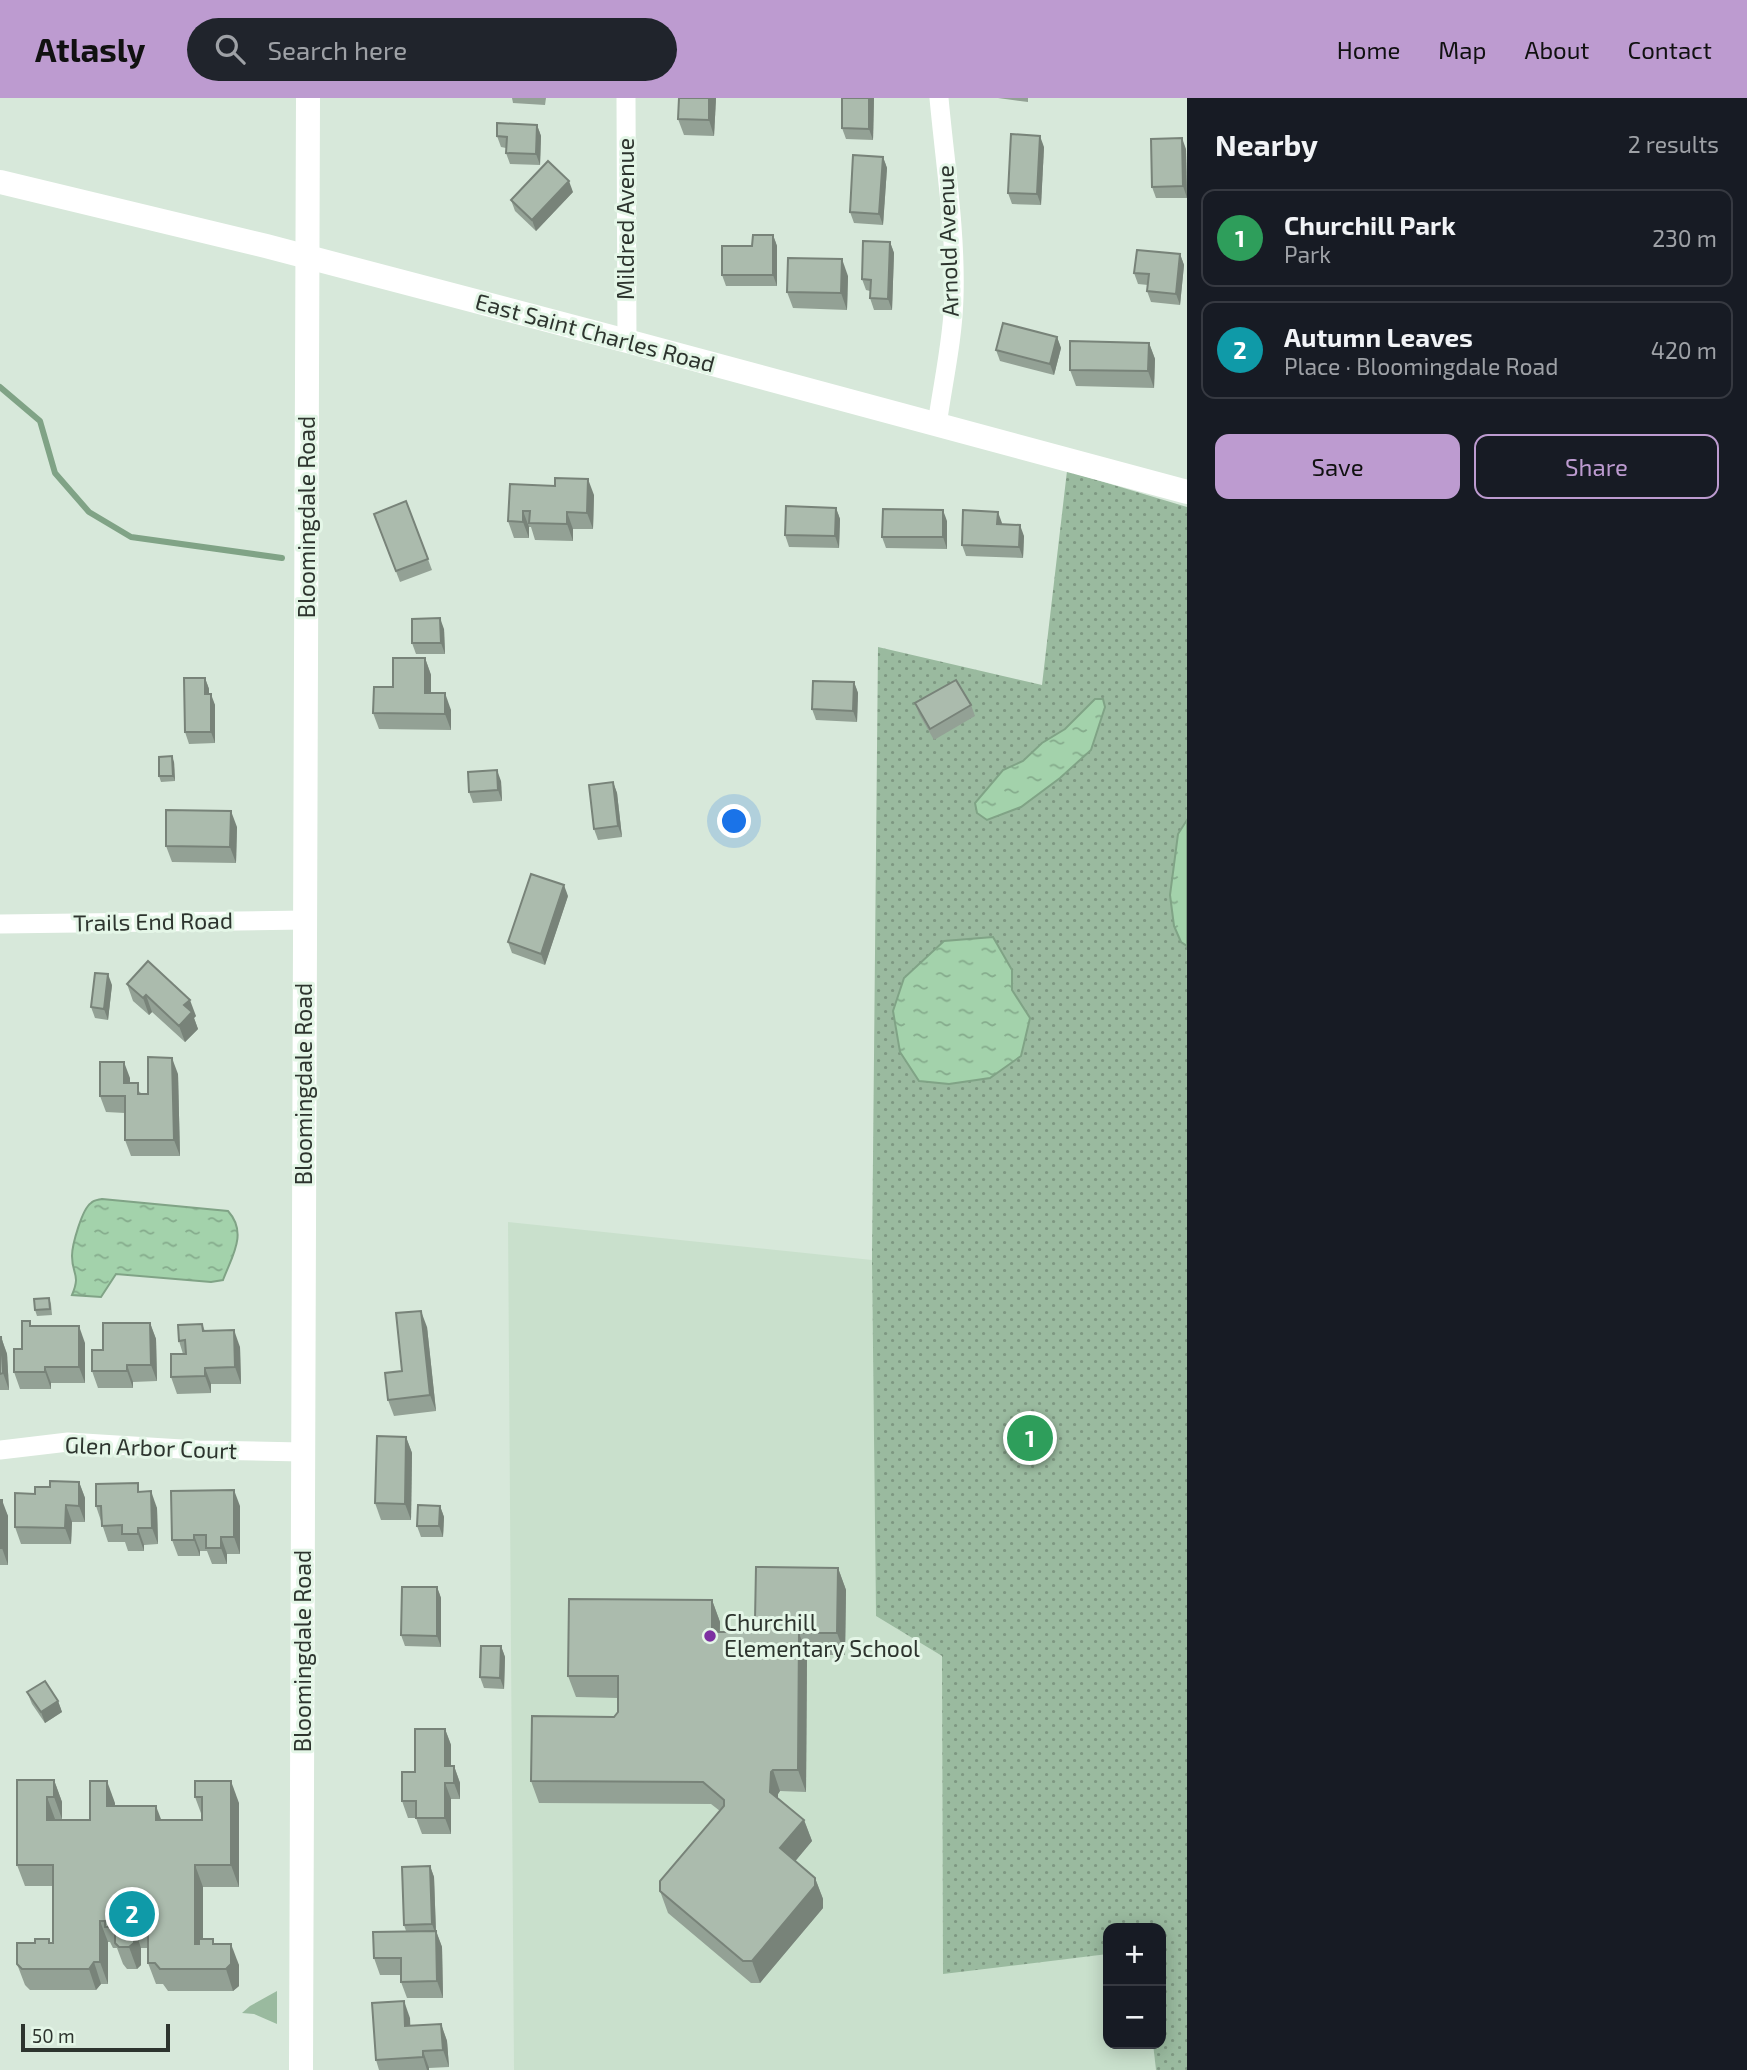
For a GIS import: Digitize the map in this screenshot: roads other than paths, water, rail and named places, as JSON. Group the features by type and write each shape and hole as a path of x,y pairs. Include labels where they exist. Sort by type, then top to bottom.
{"street":[{"name":"Bloomingdale Road","path":"301,2070 308,98"},
{"name":"Mildred Avenue","path":"626,98 627,341"},
{"name":"Arnold Avenue","path":"937,425 954,298 951,218 939,98"},
{"name":"East Saint Charles Road","path":"0,182 627,341 1187,492"},
{"name":"Trails End Road","path":"0,924 306,920"},
{"name":"Glen Arbor Court","path":"0,1450 68,1443 211,1451 302,1452"}],"water":[{"path":"1095,699 1103,699 1105,707 1091,750 1060,778 1021,807 987,820 977,813 975,803 1003,770 1023,761 1042,743 1065,729"},
{"path":"1187,820 1187,946 1181,942 1174,926 1170,895 1178,834"},
{"path":"993,937 1012,970 1012,990 1030,1018 1021,1056 990,1078 949,1084 919,1081 900,1052 893,1011 904,978 944,941"},
{"path":"102,1199 228,1211 234,1219 238,1236 223,1280 211,1282 116,1274 101,1297 72,1295 76,1278 72,1251 78,1228 88,1207 93,1201"}],"waterway":[{"path":"0,387 40,421 55,473 89,512 131,537 282,558"}],"place":[{"name":"Churchill Park","path":"1030,1438"},
{"name":"Churchill Elementary School","path":"710,1636"},
{"name":"Autumn Leaves","path":"132,1914"}]}
